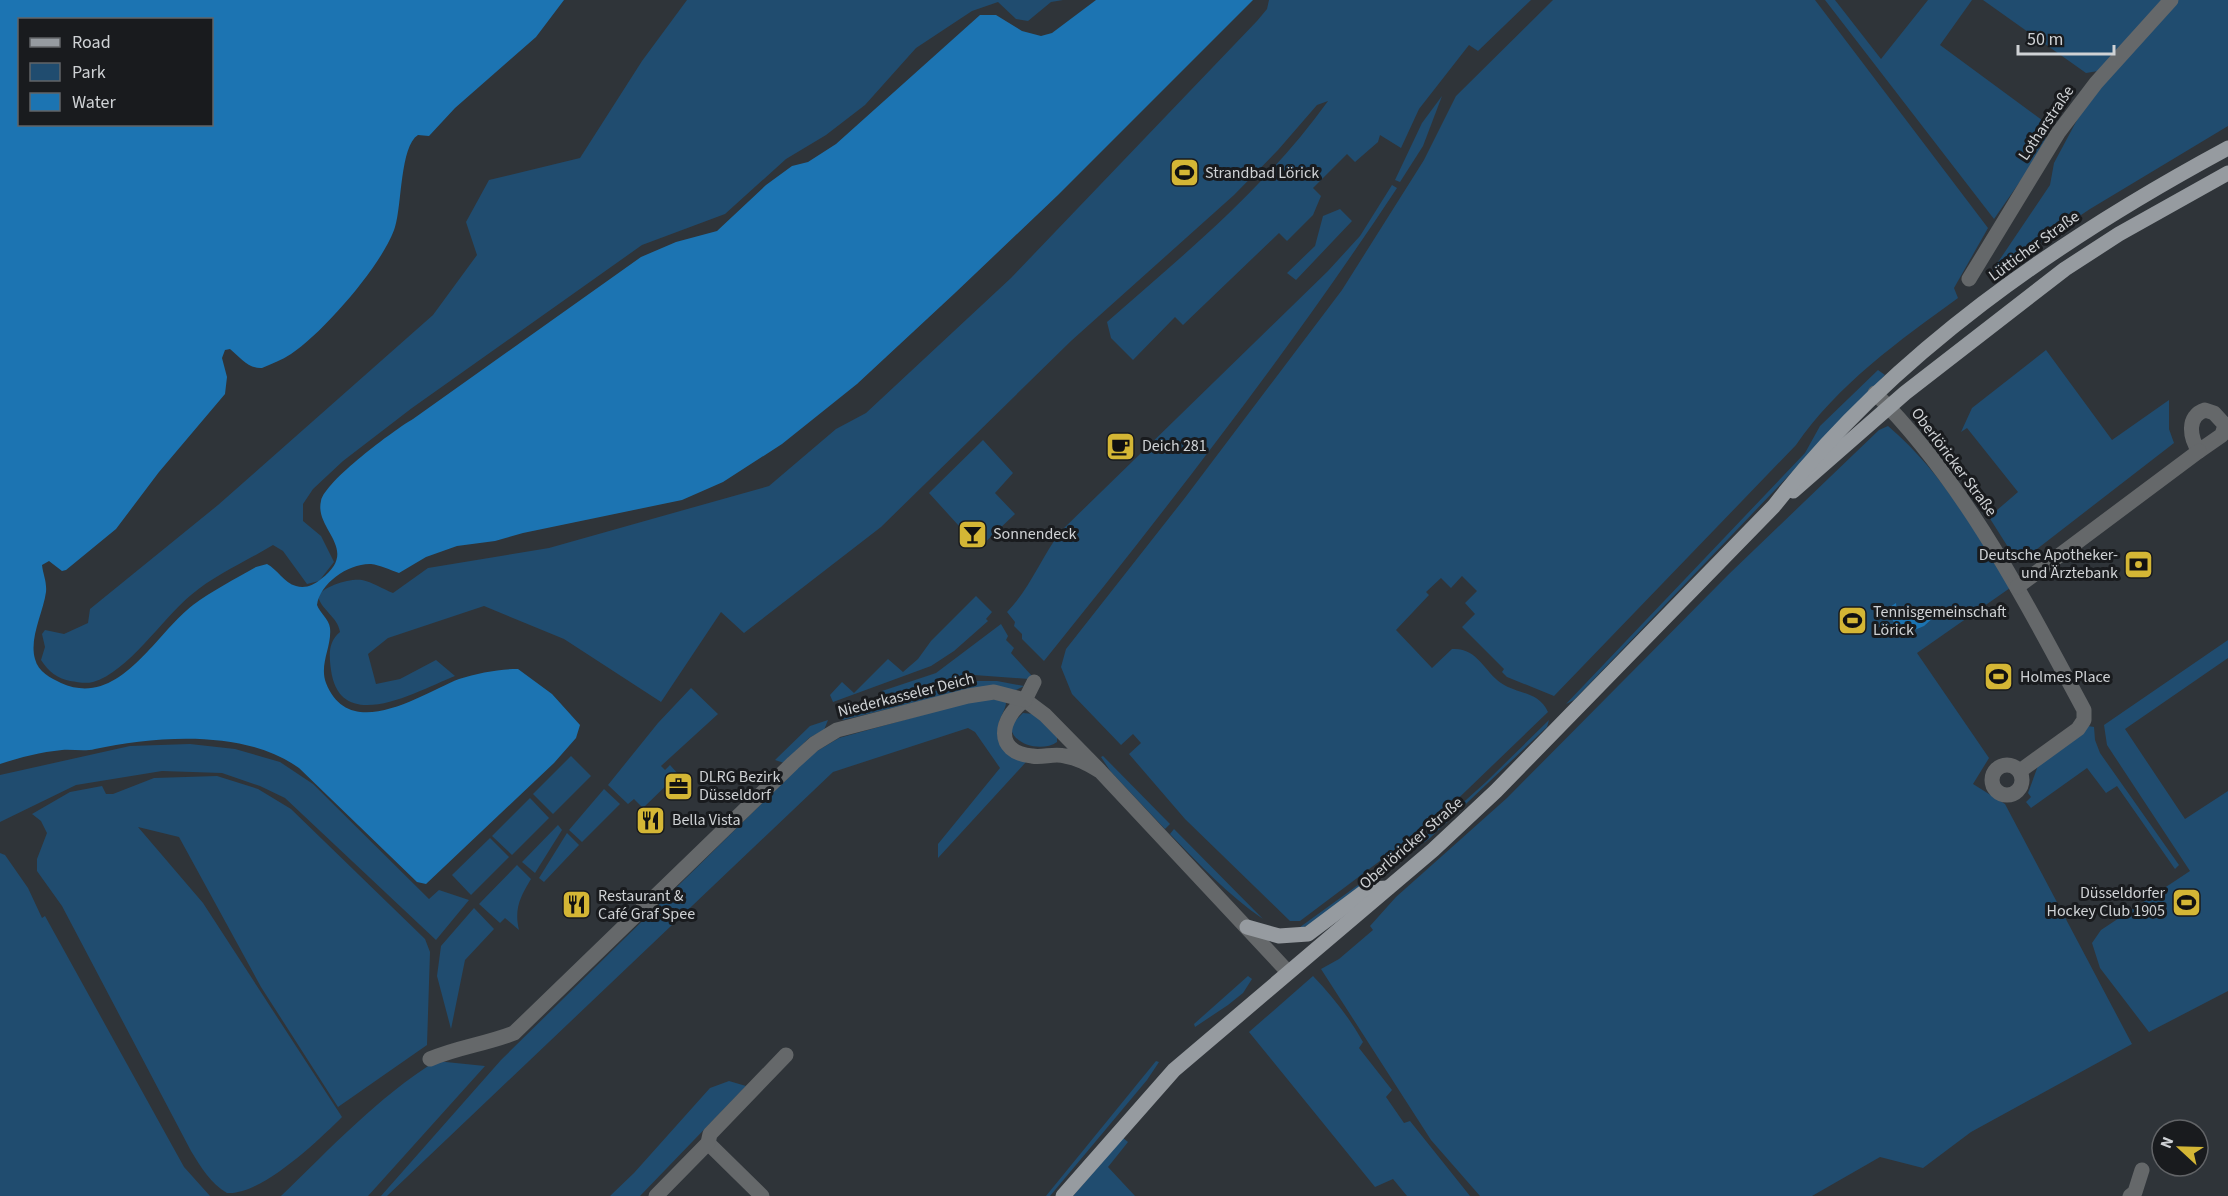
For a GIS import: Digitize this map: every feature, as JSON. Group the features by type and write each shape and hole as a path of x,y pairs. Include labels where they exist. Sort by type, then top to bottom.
{"main road":[{"name":"Lütticher Straße","path":"1875,393 1930,345 2050,254 2160,184 2228,148"},
{"path":"1889,407 2000,317 2066,269 2119,234 2228,173"},
{"name":"Oberlöricker Straße","path":"1063,1196 1174,1070 1388,888 1496,791 1774,506 1808,463 1875,393"},
{"name":"Oberlöricker Straße","path":"1774,506 1817,472 1889,407"},
{"path":"1247,927 1279,936 1308,934 1368,889 1388,888"}],"street":[{"name":"Lotharstraße","path":"1969,279 2058,133 2096,83 2171,0"},
{"name":"Oberlöricker Straße","path":"1875,393 1889,407 1966,503 2017,587 2085,713 2078,729 2020,771"},
{"path":"2017,587 2199,451"},
{"path":"1034,682 1025,700 1017,706 1006,721 1003,735 1007,744 1032,756 1061,755 1078,758 1100,771"},
{"name":"Niederkasseler Deich","path":"430,1059 454,1049 514,1033 793,763 829,733 968,696 994,693 1025,700"},
{"path":"1025,700 1045,715 1100,771 1288,972"},
{"path":"656,1196 708,1143 710,1134 786,1055"},
{"path":"708,1143 762,1196"},
{"path":"2130,1196 2135,1192 2142,1170"}],"green space":[{"path":"687,0 1063,0 1051,2 1028,21 1016,19 998,2 972,11 916,48 865,105 826,135 786,159 725,214 642,245 412,408 343,461 313,489 303,504 303,521 321,536 334,562 319,581 307,584 283,551 273,545 221,574 191,595 132,656 106,676 93,682 82,683 65,680 50,671 41,660 45,647 42,634 45,630 64,634 88,623 90,609 218,505 433,315 477,255 466,222 489,180 580,158 642,61"},
{"path":"1269,0 1531,0 1478,51 1469,45 1419,109 1401,148 1380,135 1378,142 1355,162 1347,154 1313,188 1321,196 1313,215 1287,241 1279,233 1183,325 1175,317 1133,360 1111,338 1107,322 1196,244 1252,190 1279,162 1328,101 1317,105 1278,150 1234,195 1071,341 881,527 744,633 721,612 661,702 564,639 484,606 388,638 368,654 376,684 400,679 436,660 455,676 402,698 383,703 365,705 349,701 337,690 331,670 330,654 331,644 340,632 339,627 318,596 331,586 351,580 362,580 393,593 428,568 549,548 769,486 836,429 866,413 1011,278 1257,21 1267,9"},
{"path":"1553,0 1815,0 1988,228 1954,288 1958,298 1892,347 1850,383 1812,423 1796,445 1554,696 1507,677 1502,672 1504,669 1462,627 1475,614 1465,603 1477,591 1462,576 1451,588 1441,578 1426,592 1429,595 1396,630 1432,668 1452,649 1461,649 1480,661 1501,683 1539,700 1548,712 1441,815 1300,921 1290,921 1185,819 1129,754 1141,743 1133,734 1121,745 1072,694 1061,667 1066,649 1184,499 1342,290 1424,160 1456,96"},
{"path":"1825,0 1835,0 1881,59 1928,0 1972,0 1940,45 2050,126 2041,151 1994,219"},
{"path":"1983,0 2165,0 2104,70 2086,73"},
{"path":"2174,0 2228,0 2228,126 2090,209 1988,277 2050,185 2054,163 2092,92"},
{"path":"1442,96 1423,146 1400,182 1395,180 1422,123"},
{"path":"1392,185 1397,188 1270,370 1044,661 1022,639 1022,634 1014,626 1015,622 1007,612 1022,594 1061,531 1328,271 1360,236"},
{"path":"1340,209 1352,221 1296,280 1287,273 1315,246 1323,216"},
{"path":"2046,350 2112,440 2169,400 2169,429 2174,443 2037,549 2025,555 2013,555 1989,517 2018,492 1967,428 1961,432 1972,408"},
{"path":"1878,370 1885,375 1574,700 1566,704 1805,453 1820,426"},
{"path":"1888,426 1907,443 1940,481 1970,523 2010,588 1917,653 1989,758 1973,784 2005,804 2132,1044 1971,1132 1923,1168 1880,1157 1812,1196 1480,1196 1431,1140 1321,969 1339,959 1373,930 1370,926 1396,897 1507,798 1729,574 1879,430"},
{"path":"983,440 1013,473 995,493 1015,514 979,548 929,493"},
{"path":"976,596 992,612 986,619 988,621 954,651 931,666 833,702 830,695 842,682 854,693 888,659 903,672 918,659 931,641"},
{"path":"1001,624 1008,636 1006,640 1014,648 1011,653 1032,676 1029,679 974,675 886,697 881,693 936,673"},
{"name":"Düsseldorfer Hockey Club 1905","path":"2228,640 2228,658 2125,729 2185,819 2228,791 2228,991 2149,1032 2100,968 2092,943 2101,930 2190,871 2107,745 2104,725"},
{"path":"974,681 997,681 1024,686 1016,690 975,688 843,720 840,716"},
{"path":"691,688 718,714 661,766 665,770 670,765 678,774 643,808 634,799 628,804 608,785 658,723"},
{"path":"980,699 1006,700 998,731 1026,762 938,858 938,844 1000,768 975,732 968,728 833,772 387,1196 381,1196 501,1060 812,754 839,738"},
{"path":"1023,713 1034,714 1057,736 1057,742 1037,747 1018,740 1011,729 1013,723"},
{"path":"828,720 824,730 809,738 784,763 775,760 810,726"},
{"path":"1549,720 1547,727 1430,838 1319,921 1296,930 1427,835 1486,782"},
{"path":"2088,726 2094,727 2095,740 2100,753 2179,865 2175,869 2117,786 2106,793 2087,768 2031,808 2026,802 2031,797 2028,793 2039,763"},
{"path":"190,744 235,749 280,762 313,784 429,899 439,890 469,900 436,940 285,798 260,786 222,773 162,771 76,785 0,822 0,775 130,746"},
{"path":"571,756 591,776 553,814 533,794"},
{"path":"1103,756 1170,824 1165,829 1111,772 1101,757"},
{"path":"217,776 258,789 291,809 425,939 430,952 427,1045 338,1107 261,987 179,837 138,827 203,903 342,1117 305,1152 273,1176 241,1191 227,1193 211,1180 191,1151 62,906 37,871 37,859 47,833 41,821 32,814 70,792 102,786 106,794 113,794 154,778"},
{"path":"604,789 620,804 582,842 569,830"},
{"path":"530,798 549,818 512,855 492,836"},
{"path":"558,825 562,830 535,873 522,862"},
{"path":"1174,829 1263,919 1192,857 1170,834"},
{"path":"567,833 579,845 544,882 539,878"},
{"path":"490,838 509,857 471,895 452,875"},
{"path":"0,853 5,855 28,888 42,918 45,916 184,1167 210,1196 0,1196"},
{"path":"517,865 531,879 519,903 517,916 519,930 505,918 500,923 479,904"},
{"path":"474,908 494,929 465,960 451,1029 437,976 441,946"},
{"path":"1248,976 1252,979 1243,993 1195,1027 1194,1024"},
{"path":"1313,976 1358,1033 1363,1042 1359,1048 1392,1090 1386,1097 1404,1123 1410,1121 1470,1196 1407,1196 1393,1179 1375,1187 1249,1032"},
{"path":"436,1061 485,1066 368,1196 281,1196 374,1107"},
{"path":"1156,1061 1159,1062 1147,1080 1050,1196 1046,1196"},
{"path":"729,1081 746,1086 640,1196 610,1196 634,1173 710,1088"},
{"path":"1123,1138 1128,1142 1108,1167 1135,1196 1073,1196"}],"water":[{"path":"0,0 564,0 536,37 455,108 429,136 418,135 412,141 405,163 395,227 389,242 366,277 335,314 291,354 262,368 248,365 230,349 225,350 222,358 227,377 225,394 159,472 116,529 66,570 62,571 49,561 42,565 46,592 35,634 35,659 39,668 49,677 61,683 82,688 101,686 118,678 134,665 193,605 256,567 267,564 288,582 299,587 309,586 318,581 332,568 337,558 337,549 321,511 321,501 334,481 361,457 641,257 676,242 717,231 766,185 792,166 808,162 836,144 980,15 996,15 1022,31 1041,36 1052,33 1096,0 1253,0 1058,195 857,384 782,444 723,482 682,500 523,533 495,541 457,546 426,557 399,573 371,564 354,567 330,582 319,597 317,605 330,628 324,676 337,701 352,710 369,712 388,709 407,703 459,679 488,672 518,669 552,694 580,725 576,738 554,763 426,884 417,882 299,768 277,755 253,747 227,741 172,739 31,755 0,764"},
{"path":"1896,603 1897,615 1903,618 1910,615 1934,617 1924,626 1905,634 1893,621 1890,607"}],"place":[{"name":"Strandbad Lörick","path":"1184,173"},
{"name":"Deich 281","path":"1121,446"},
{"name":"Sonnendeck","path":"972,534"},
{"name":"Deutsche Apotheker- und Ärztebank","path":"2139,564"},
{"name":"Tennisgemeinschaft Lörick","path":"1852,621"},
{"name":"Holmes Place","path":"1999,677"},
{"name":"DLRG Bezirk Düsseldorf","path":"678,786"},
{"name":"Bella Vista","path":"651,820"},
{"name":"Düsseldorfer Hockey Club 1905","path":"2186,902"},
{"name":"Restaurant & Café Graf Spee","path":"577,905"}]}
